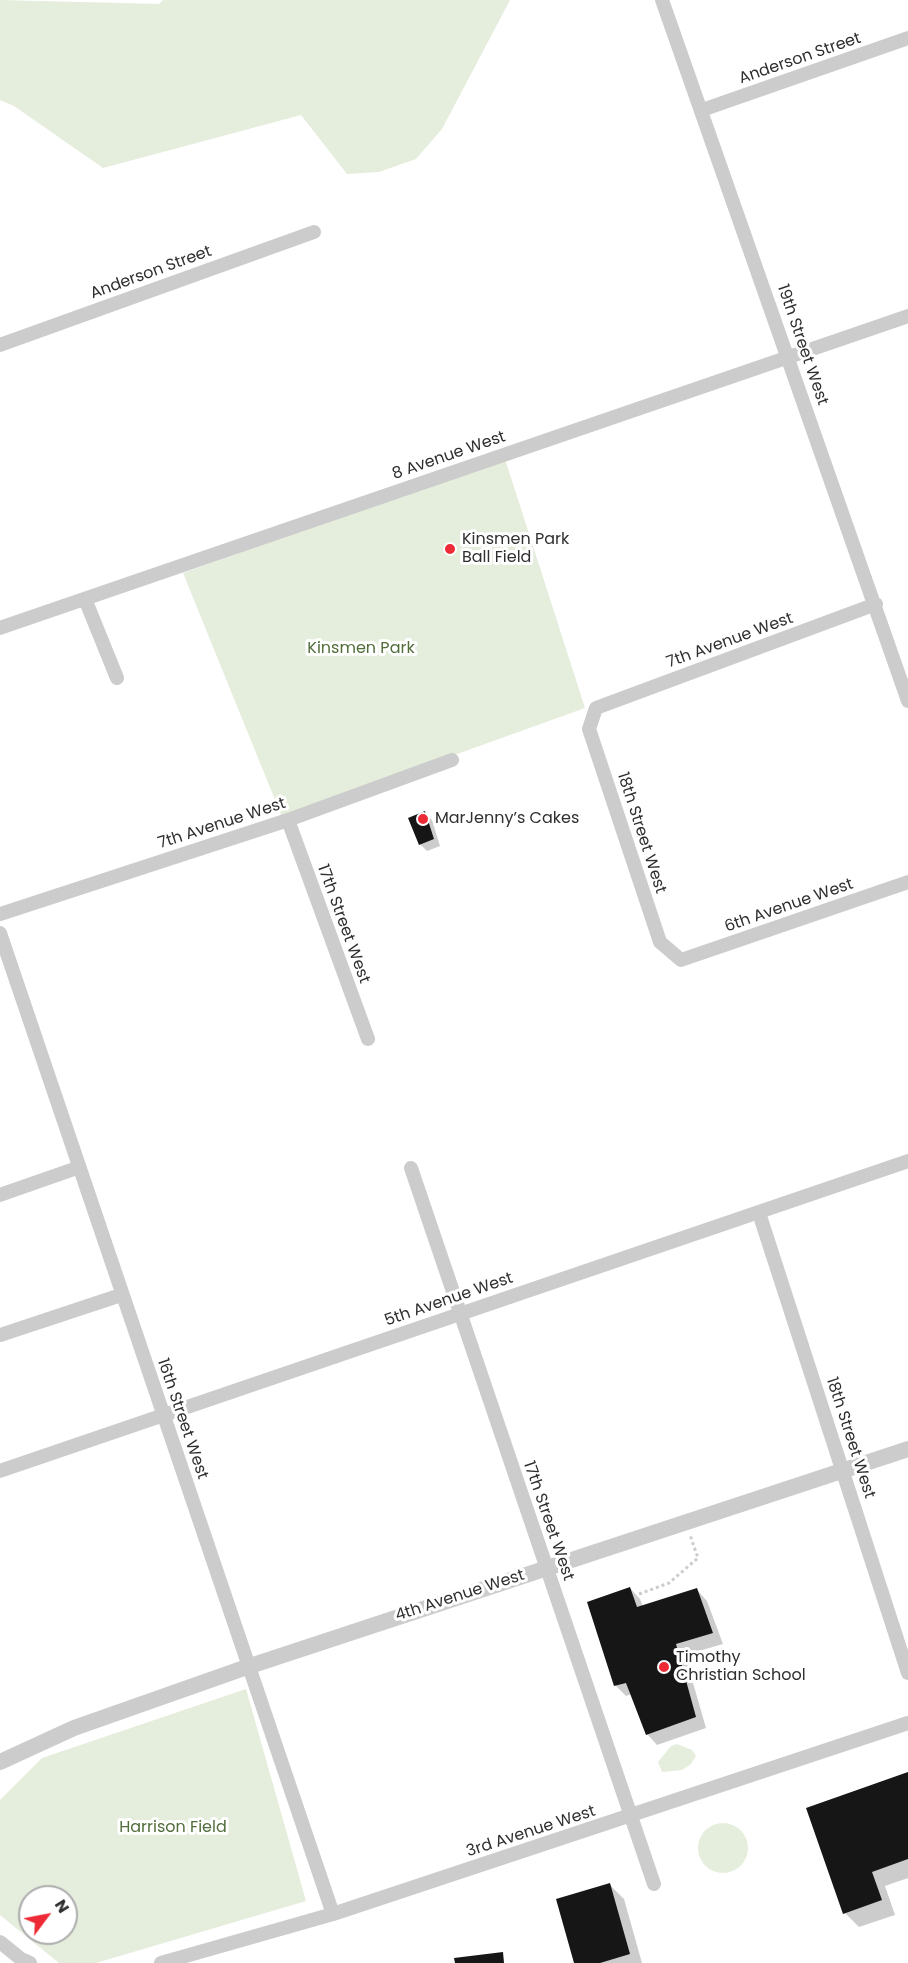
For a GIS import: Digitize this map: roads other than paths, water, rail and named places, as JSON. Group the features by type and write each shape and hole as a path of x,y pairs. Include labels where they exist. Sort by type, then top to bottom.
{"street":[{"name":"19th Street West","path":"662,0 876,604 908,701"},
{"name":"Anderson Street","path":"702,110 908,38"},
{"name":"Anderson Street","path":"0,345 314,232"},
{"name":"8 Avenue West","path":"0,628 908,316"},
{"path":"85,599 117,678"},
{"name":"7th Avenue West","path":"596,708 876,604"},
{"name":"18th Street West","path":"596,708 589,729 660,942 681,960"},
{"name":"7th Avenue West","path":"0,914 288,820 452,760"},
{"name":"17th Street West","path":"288,820 368,1039"},
{"name":"6th Avenue West","path":"681,960 908,882"},
{"name":"16th Street West","path":"0,933 333,1914"},
{"name":"5th Avenue West","path":"0,1470 908,1161"},
{"path":"0,1196 78,1168"},
{"name":"17th Street West","path":"411,1168 654,1884"},
{"name":"18th Street West","path":"759,1213 908,1673"},
{"path":"0,1335 121,1295"},
{"name":"4th Avenue West","path":"0,1762 8,1755 74,1728 248,1667 908,1449"},
{"name":"3rd Avenue West","path":"161,1963 333,1914 908,1723"},
{"path":"0,1942 21,1959 30,1963"}],"place":[{"name":"Kinsmen Park Ball Field","path":"450,549"},
{"name":"MarJenny’s Cakes","path":"423,819"},
{"name":"Timothy Christian School","path":"664,1667"}],"park label":[{"name":"Kinsmen Park","path":"361,649"},
{"name":"Harrison Field","path":"173,1828"}]}
